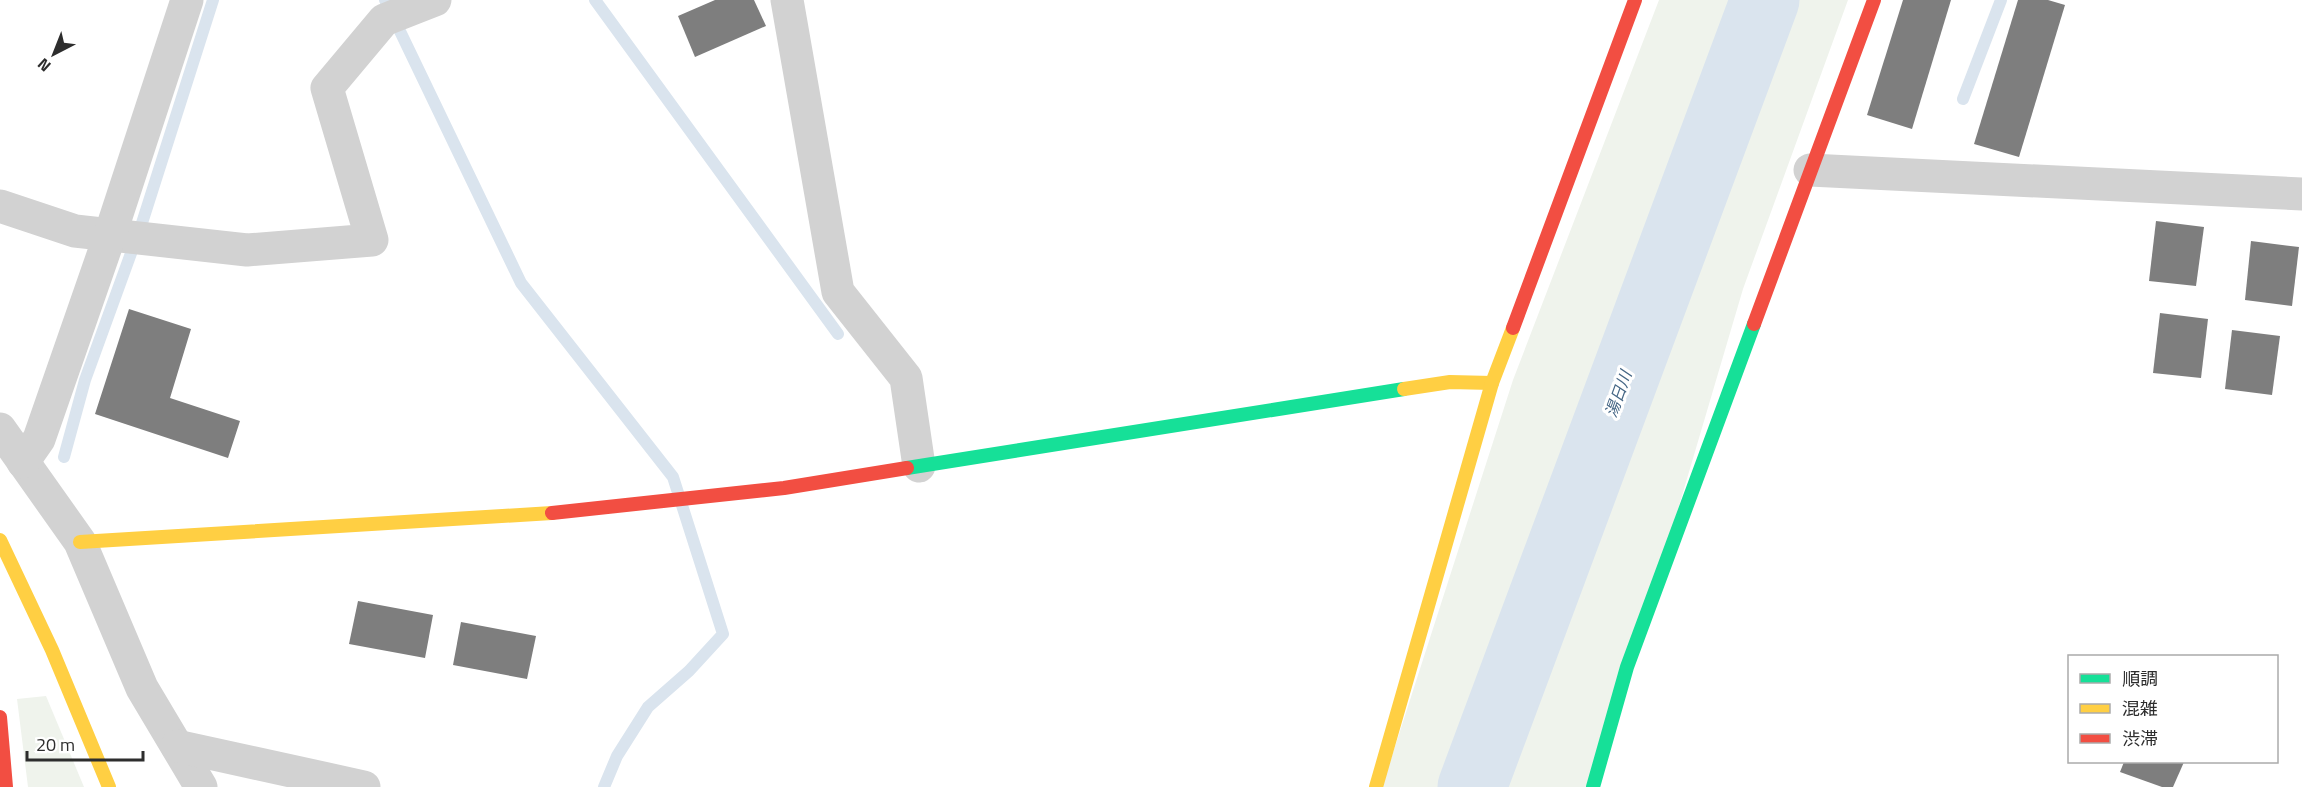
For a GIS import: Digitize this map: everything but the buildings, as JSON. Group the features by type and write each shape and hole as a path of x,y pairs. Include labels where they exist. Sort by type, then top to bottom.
{"main road":[{"path":"1376,787 1492,383 1635,0"},
{"path":"1593,787 1627,667 1874,0"},
{"path":"80,542 528,516 784,488 1450,382 1492,383"},
{"path":"0,540 52,651 109,787"},
{"path":"0,717 6,787"}],"street":[{"path":"23,462 39,439 112,235 187,0"},
{"path":"787,0 838,292 906,378 919,466"},
{"path":"0,206 75,231 247,250 372,240 327,87 384,20 425,4"},
{"path":"1810,170 2302,194"},
{"path":"0,429 80,542 142,688 201,787"},
{"path":"177,746 364,787"}],"shaded area":[{"path":"1659,0 1848,0 1743,289 1596,787 1382,787 1513,380"},
{"path":"46,696 84,787 28,787 17,699"}],"waterway":[{"path":"64,457 85,380 142,223 213,0"},
{"path":"385,0 521,283 673,477 723,634 689,671 648,707 617,756 604,787"},
{"path":"595,0 838,334"},
{"name":"湯日川","path":"1472,787 1765,0"},
{"path":"1963,99 2001,0"}],"traffic: fast":[{"path":"1593,787 1627,667 1754,324"},
{"path":"907,468 1404,389"}],"traffic: slow":[{"path":"1376,787 1492,383 1513,328"},
{"path":"1404,389 1450,382 1492,383"},
{"path":"80,542 552,513"},
{"path":"0,540 52,650 109,787"}],"traffic: jam":[{"path":"1513,328 1635,0"},
{"path":"1754,324 1874,0"},
{"path":"552,513 784,488 907,468"},
{"path":"0,717 6,787"}]}
